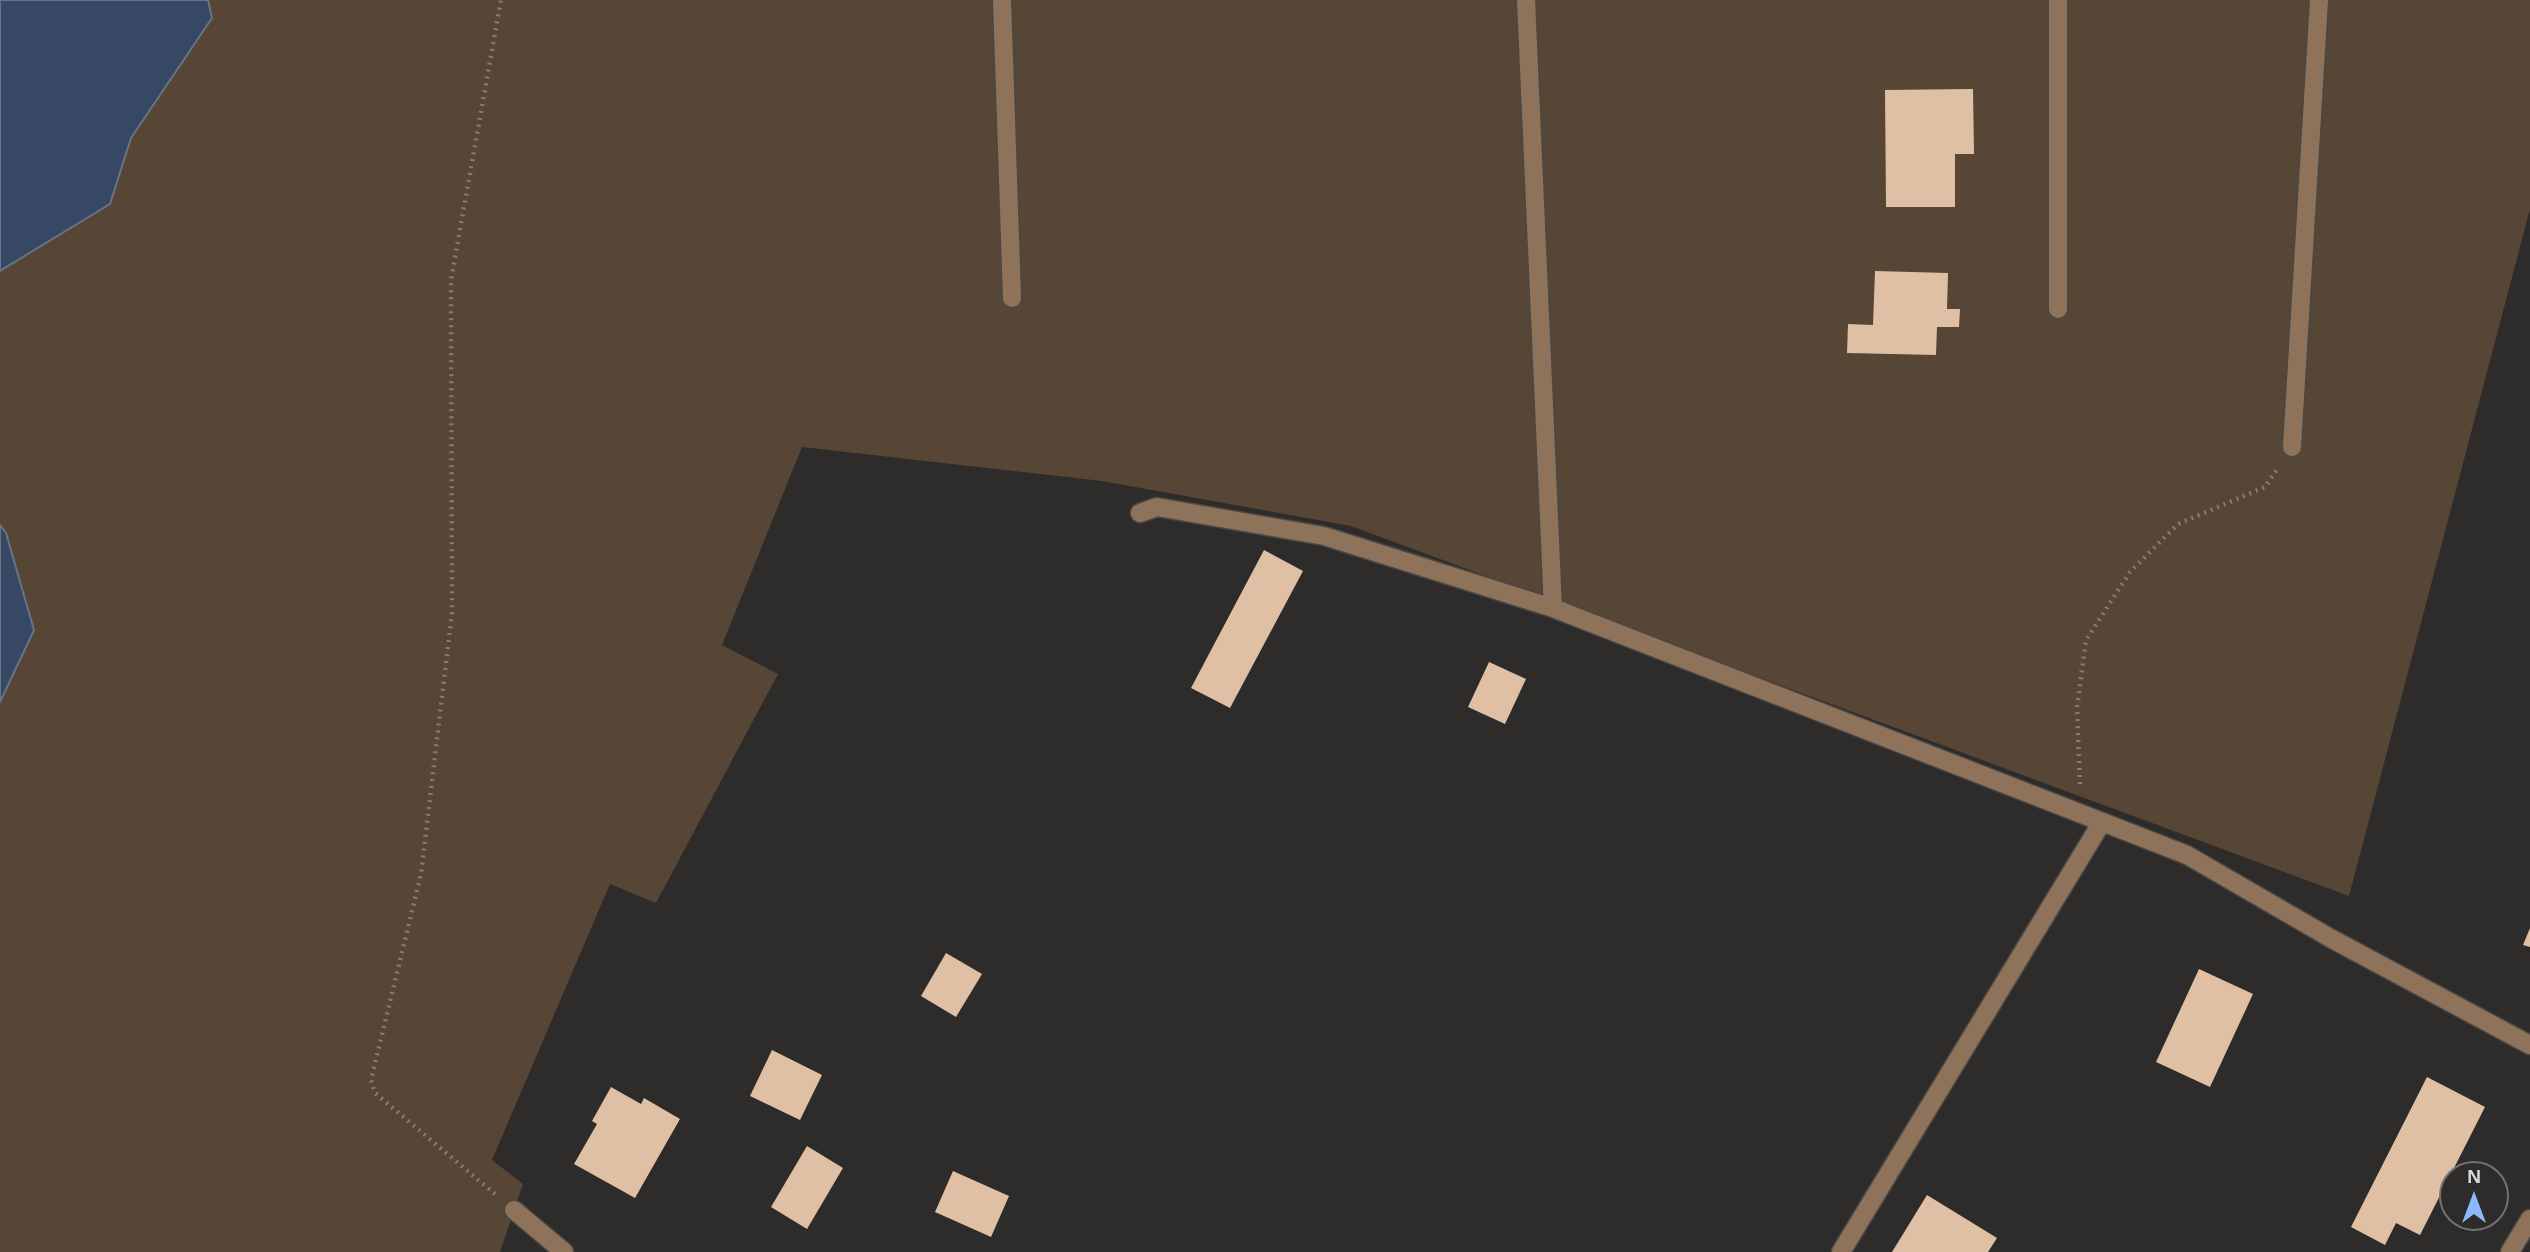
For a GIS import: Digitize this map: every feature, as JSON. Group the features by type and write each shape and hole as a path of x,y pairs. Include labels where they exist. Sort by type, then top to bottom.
{"street":[{"path":"1002,0 1012,298"},
{"path":"1526,0 1553,608"},
{"path":"2058,309 2059,0"},
{"path":"2291,447 2319,0"},
{"path":"1140,513 1157,507 1324,536 1553,608 2187,855 2332,939 2530,1045"},
{"path":"1841,1252 2102,822"},
{"path":"514,1210 565,1252"},
{"path":"2510,1252 2530,1219"}],"path":[{"path":"501,0 451,280 452,613 421,874 371,1080 375,1093 514,1210"},
{"path":"2081,814 2077,708 2086,640 2130,572 2178,523 2265,487 2291,447"}],"shaded area":[{"path":"208,0 2530,0 2530,209 2349,896 1351,526 1102,481 802,447 722,645 778,674 656,903 610,884 492,1160 523,1184 500,1252 0,1252 0,702 34,630 6,533 0,525 0,271 110,204 131,138 212,18"}],"water":[{"path":"0,0 208,0 212,18 131,138 110,204 0,271"},
{"path":"0,525 6,533 34,630 0,702"}],"building":[{"path":"1973,89 1974,154 1955,154 1955,207 1886,207 1885,90"},
{"path":"1875,271 1948,273 1947,309 1960,309 1959,327 1937,327 1936,355 1847,353 1848,324 1873,325"},
{"path":"1264,550 1303,571 1230,708 1191,688"},
{"path":"1489,662 1526,679 1505,724 1468,707"},
{"path":"2530,928 2530,947 2523,945"},
{"path":"946,953 982,974 956,1017 921,996"},
{"path":"2199,969 2253,994 2210,1087 2156,1062"},
{"path":"772,1050 822,1075 800,1120 750,1096"},
{"path":"2427,1077 2485,1107 2458,1161 2439,1161 2439,1198 2420,1235 2396,1223 2385,1245 2351,1227"},
{"path":"611,1087 641,1104 644,1098 680,1119 635,1198 574,1164 597,1124 592,1121"},
{"path":"807,1146 843,1168 807,1229 771,1207"},
{"path":"953,1171 1009,1196 991,1237 935,1212"},
{"path":"1927,1195 1997,1238 1988,1252 1892,1252"}]}
